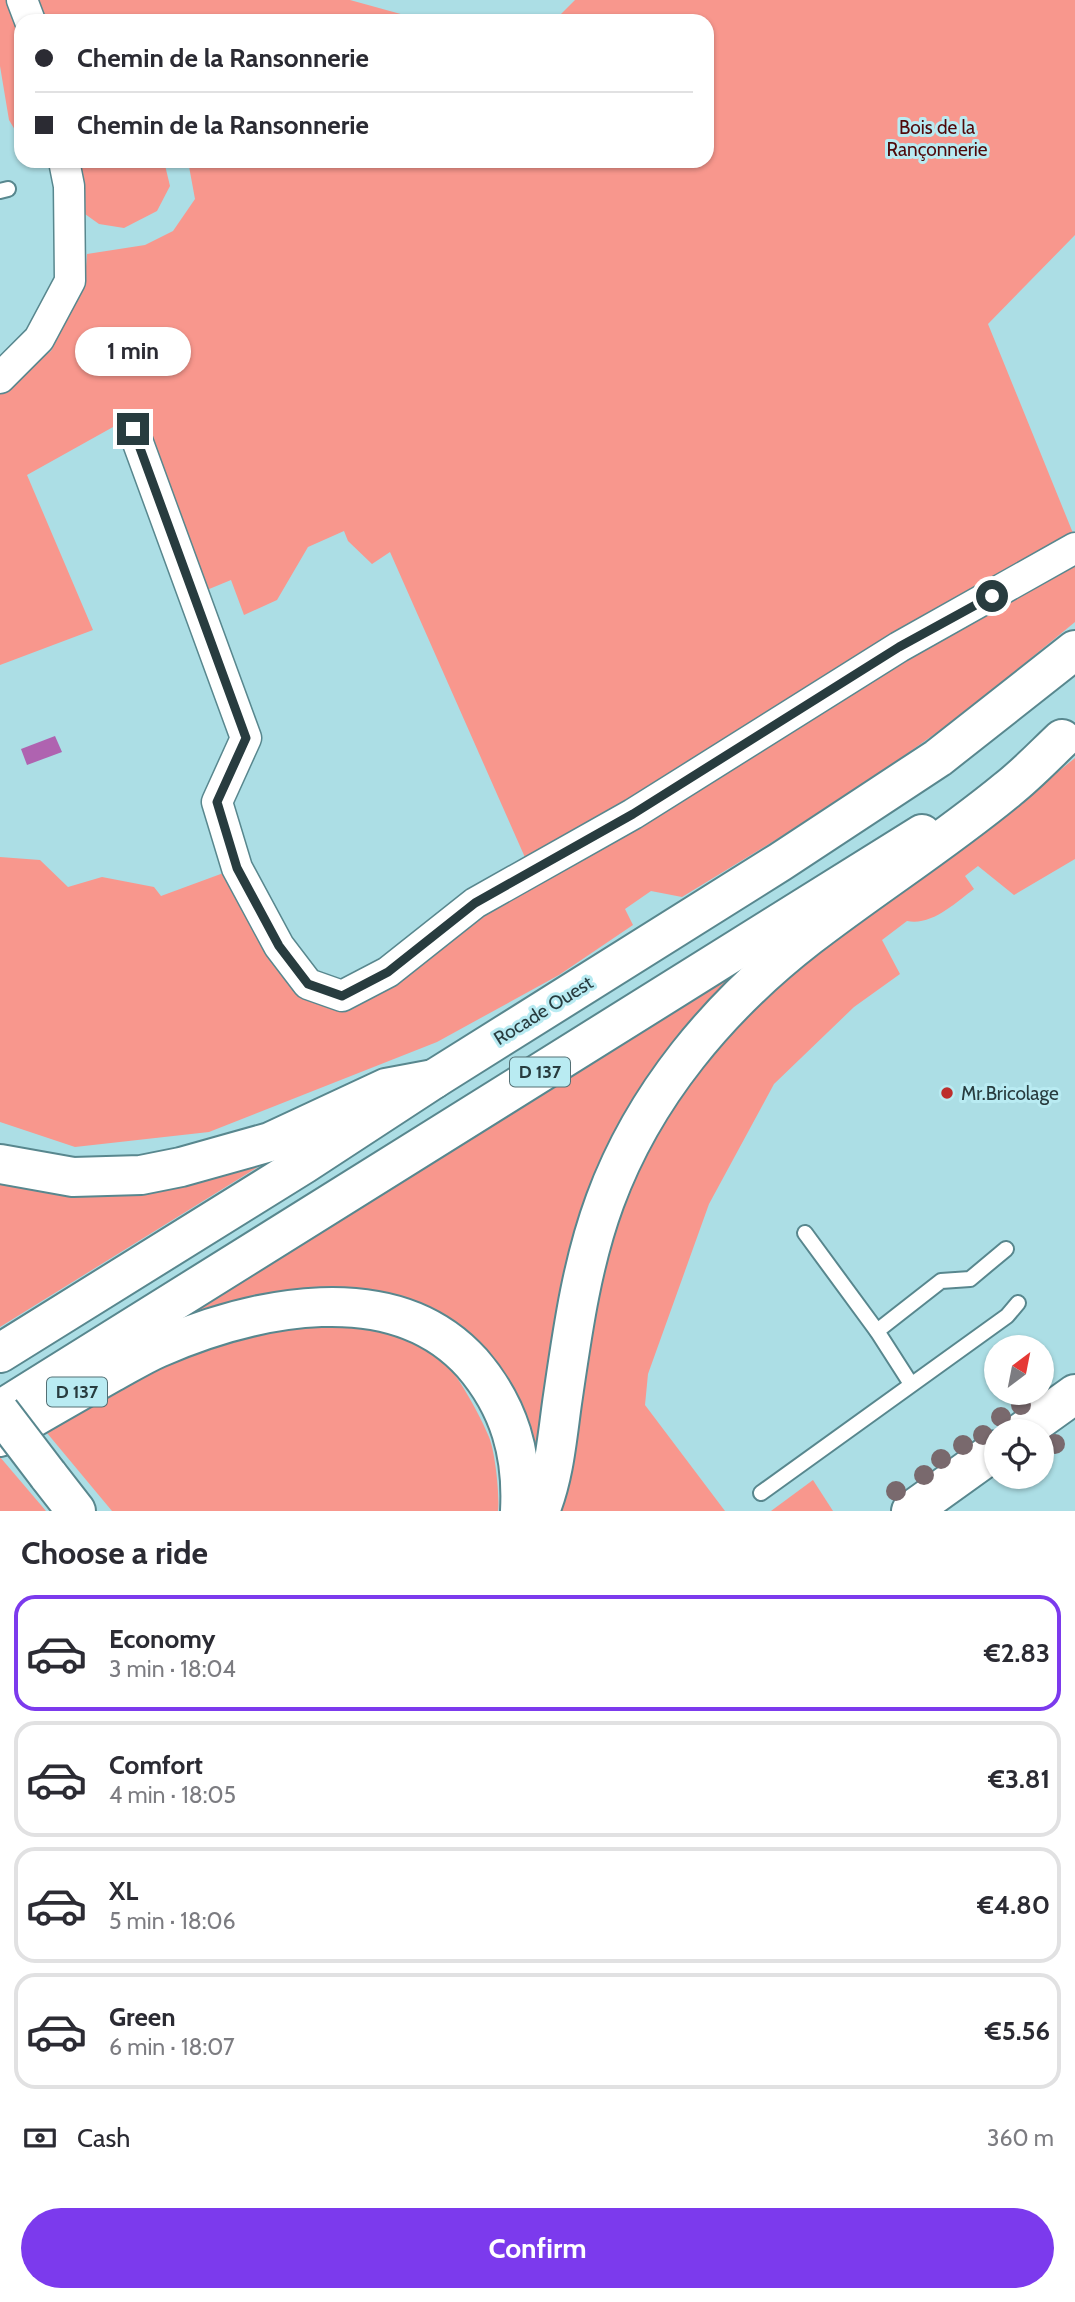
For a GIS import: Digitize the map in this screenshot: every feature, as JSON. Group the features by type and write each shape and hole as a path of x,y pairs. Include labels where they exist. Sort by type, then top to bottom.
{"main road":[{"name":"Rocade Ouest","path":"0,1353 780,862 927,765 1075,650"},
{"path":"540,1511 553,1466 577,1307 589,1251 604,1202 623,1157 644,1117 670,1077 695,1044 728,1010 807,938 1009,789 1069,733"},
{"name":"D 137","path":"0,1411 968,805 1069,733"},
{"path":"0,1164 74,1177 141,1175 181,1167 270,1142 386,1088 434,1079"},
{"name":"D 137","path":"0,1437 155,1349 212,1326 264,1313 306,1307 379,1311 409,1320 439,1336 464,1354 483,1376 500,1403 520,1460 520,1511"},
{"path":"1040,1419 1075,1394"},
{"path":"0,1411 76,1511"},
{"path":"911,1511 984,1459"}],"street":[{"path":"0,378 39,339 70,281 69,186 65,168"},
{"path":"133,429 246,738 217,802 237,868 279,946 308,984 342,996 388,972 475,903 633,814 899,647 1075,548"}],"lane":[{"path":"805,1233 877,1331 911,1384"},
{"path":"877,1331 941,1282 970,1279 1006,1249"},
{"path":"761,1493 1007,1316 1018,1303"}],"green space":[{"path":"0,0 350,0 401,14 14,14 14,128 9,120 0,66"},
{"name":"Bois de la Rançonnerie","path":"575,0 1075,0 1075,235 988,324 1075,538 1075,622 967,711 846,797 682,897 651,891 625,909 633,925 559,975 437,1042 209,1132 75,1147 0,1122 0,857 40,860 68,887 102,877 154,887 161,896 237,868 279,946 342,996 531,871 390,552 372,564 348,541 344,531 308,547 277,600 244,615 231,580 197,594 131,417 27,475 93,630 0,665 0,386 51,351 85,279 87,254 145,245 173,231 195,199 189,168 714,168 714,14 561,14"},
{"path":"75,168 166,168 170,186 157,211 124,228 99,224 85,214"},
{"path":"1075,758 1075,859 1014,895 978,866 965,876 974,889 959,901 934,917 916,922 907,921 882,940 900,974 854,1007 774,1084 709,1204 648,1374 645,1405 725,1511 555,1511 586,1316 649,1125 745,1008 902,882"},
{"path":"745,962 749,968 619,1126 536,1482 527,1446 411,1309 140,1332"},
{"path":"316,1131 0,1327 0,1173 36,1181"},
{"path":"348,1318 397,1334 419,1345 441,1359 454,1374 475,1407 491,1444 498,1511 112,1511 42,1427 194,1346"},
{"path":"0,1457 46,1511 0,1511"},
{"path":"813,1480 833,1511 771,1511"}],"shaded area":[{"path":"55,736 62,752 27,765 21,749"}],"place":[{"name":"Mr.Bricolage","path":"947,1093"}],"route":[{"path":"133,429 246,738 217,802 237,868 279,946 308,984 342,996 388,972 475,903 633,814 899,647 992,596"}]}
